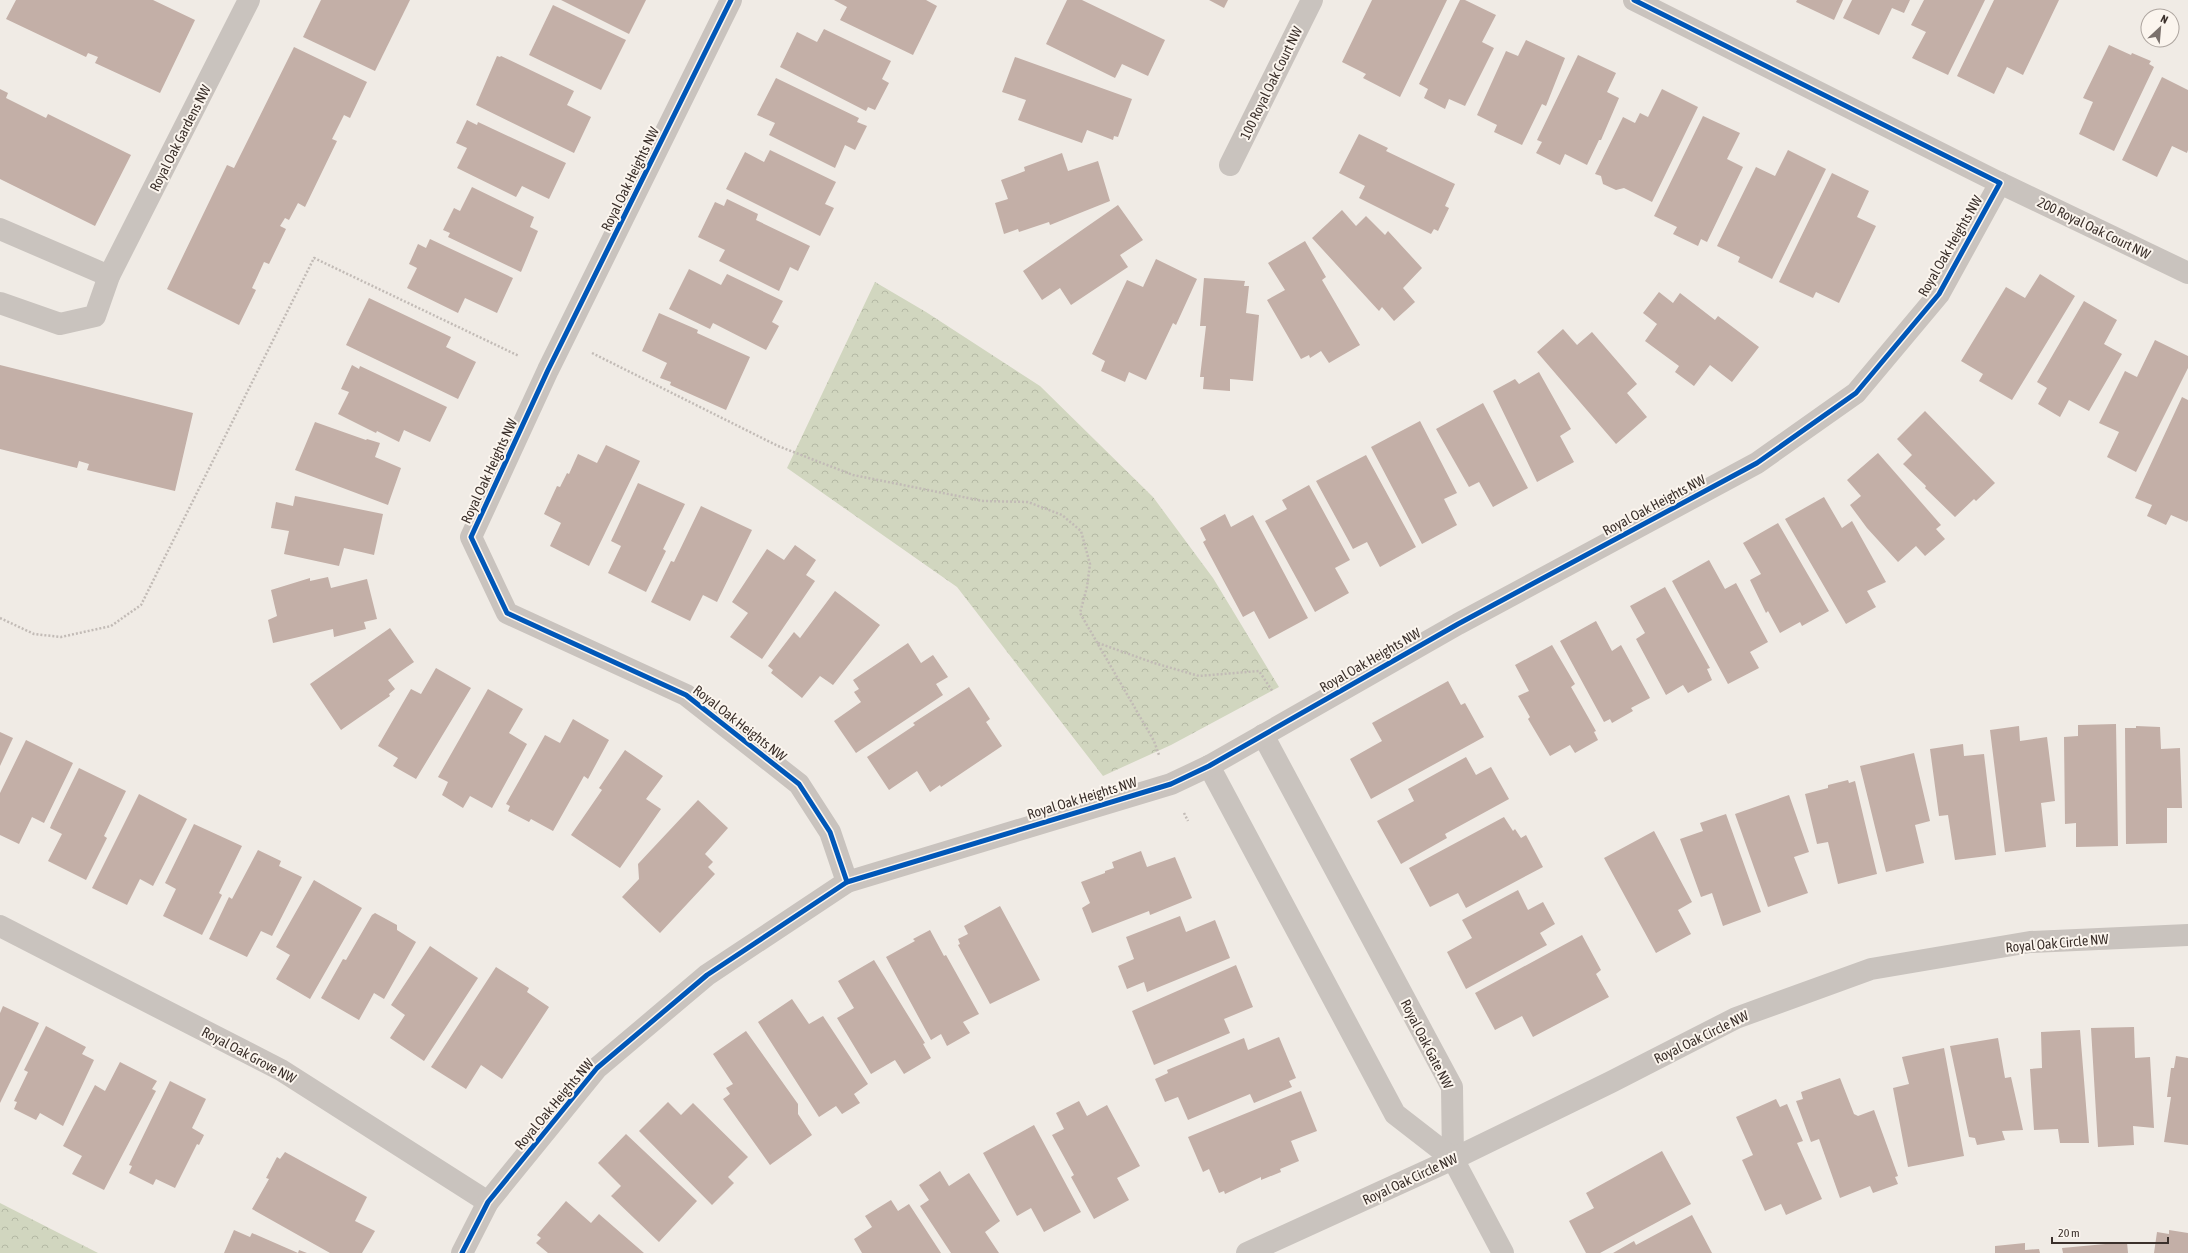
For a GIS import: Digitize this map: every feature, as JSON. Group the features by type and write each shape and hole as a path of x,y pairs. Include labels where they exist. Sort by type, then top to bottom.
{"street":[{"name":"Royal Oak Gardens NW","path":"0,303 60,324 96,316 109,276 249,0"},
{"name":"Royal Oak Heights NW","path":"731,0 548,370 471,537 507,613 686,695 799,784 830,832 847,882"},
{"name":"100 Royal Oak Court NW","path":"1230,165 1312,0"},
{"path":"1634,0 2000,183"},
{"name":"Royal Oak Heights NW","path":"462,1253 488,1202 597,1068 707,975 847,882 1171,784 1210,766 1458,624 1757,463 1856,393 1939,294 2000,183"},
{"name":"200 Royal Oak Court NW","path":"2000,183 2188,273"},
{"path":"0,229 109,276"},
{"name":"Royal Oak Gate NW","path":"1263,735 1452,1087 1453,1159"},
{"path":"1210,766 1395,1114 1453,1159 1503,1253"},
{"name":"Royal Oak Grove NW","path":"0,926 281,1070 488,1202"},
{"name":"Royal Oak Circle NW","path":"1247,1253 1453,1159 1611,1082 1736,1018 1870,970 2030,942 2188,935"}],"path":[{"path":"0,618 34,634 61,637 111,626 141,605 314,258 548,370"},
{"path":"564,340 778,446 853,475 983,501 1028,502 1062,515 1081,531 1090,564 1087,587 1080,613 1154,741 1188,821"},
{"path":"1097,643 1154,663 1200,676 1259,670 1290,720"}],"green space":[{"path":"875,282 926,312 1040,386 1153,497 1213,578 1279,687 1171,745 1103,776 957,587 787,468"},
{"path":"0,1203 98,1253 0,1253"}],"building":[{"path":"16,0 153,0 195,20 160,93 95,63 98,57 88,53 86,57 6,19"},
{"path":"321,0 410,0 375,71 303,37"},
{"path":"561,0 646,0 629,34"},
{"path":"834,0 926,0 937,6 913,55 840,20 847,7"},
{"path":"1067,0 1082,0 1165,40 1148,76 1122,64 1115,78 1046,44"},
{"path":"1209,0 1228,0 1224,8"},
{"path":"1372,0 1447,0 1400,97 1363,78 1366,74 1342,62"},
{"path":"1460,0 1465,0 1496,15 1482,42 1494,48 1465,106 1449,99 1445,109 1424,98 1428,89 1419,84"},
{"path":"1797,0 1843,0 1834,20 1796,2"},
{"path":"1852,0 1910,0 1904,13 1892,8 1879,35 1843,18"},
{"path":"1924,0 1985,0 1948,75 1912,58 1926,32 1911,25"},
{"path":"1994,0 2059,0 2023,75 2007,67 1994,94 1957,76"},
{"path":"553,5 626,40 601,90 529,55"},
{"path":"824,29 891,61 882,79 889,83 875,110 868,107 866,111 780,67 797,32 817,42"},
{"path":"1526,40 1565,58 1546,106 1542,104 1522,145 1494,132 1497,125 1477,115 1506,51 1518,56"},
{"path":"2109,45 2131,55 2132,53 2151,61 2149,64 2154,67 2114,151 2079,134 2093,102 2083,98"},
{"path":"294,47 367,82 350,118 344,115 332,139 337,141 305,207 298,203 289,220 285,218 280,226 286,229 269,264 264,262 252,288 256,290 239,325 167,289 227,165 234,168"},
{"path":"1578,55 1616,73 1607,92 1619,98 1601,140 1599,140 1587,165 1565,154 1560,165 1536,153 1542,142 1537,140"},
{"path":"497,56 501,56 574,91 567,105 591,117 574,153 476,105"},
{"path":"1015,57 1132,99 1118,137 1114,136 1113,140 1087,130 1082,143 1018,120 1026,100 1002,92"},
{"path":"2162,77 2188,90 2188,150 2187,153 2172,146 2157,177 2122,160"},
{"path":"776,78 859,118 857,122 867,126 855,150 845,145 835,168 769,135 775,123 757,115"},
{"path":"0,89 8,93 6,98 46,118 48,114 131,155 95,226 0,179"},
{"path":"1662,89 1698,107 1652,202 1624,188 1616,190 1603,184 1601,176 1595,174 1623,117 1635,123 1640,113 1648,117"},
{"path":"1703,116 1740,133 1727,159 1743,167 1707,242 1701,239 1698,246 1673,234 1677,227 1654,216"},
{"path":"467,120 477,125 478,122 566,163 549,199 522,186 516,197 457,168 467,148 456,143"},
{"path":"1359,134 1388,148 1386,151 1455,184 1445,206 1449,208 1438,231 1434,229 1431,234 1359,198 1365,186 1339,173"},
{"path":"770,150 836,182 825,204 834,208 820,236 726,189 745,152 764,162"},
{"path":"1788,150 1826,169 1772,279 1738,262 1740,257 1717,246 1756,167 1775,176"},
{"path":"1062,153 1068,171 1098,161 1110,201 1050,225 1049,222 1019,232 1018,229 1004,234 995,203 1008,199 1001,180 1025,171 1024,167"},
{"path":"1832,173 1869,191 1857,217 1876,226 1839,303 1816,292 1813,298 1779,282"},
{"path":"472,187 534,217 530,227 538,231 521,272 448,237 450,233 443,230 454,208 460,211"},
{"path":"727,199 758,214 756,220 810,246 798,271 790,267 779,291 719,261 725,250 698,237 715,202 724,206"},
{"path":"1118,205 1143,240 1120,255 1128,267 1071,305 1060,288 1042,300 1023,271"},
{"path":"1342,210 1356,226 1366,216 1385,235 1388,231 1422,268 1403,288 1415,302 1394,321 1382,307 1379,311 1312,238"},
{"path":"430,239 513,278 497,313 465,298 458,313 407,288 417,268 409,264 418,244 426,248"},
{"path":"1305,241 1326,277 1322,280 1360,345 1329,363 1321,351 1310,358 1309,355 1301,359 1267,300 1285,290 1268,263"},
{"path":"1156,259 1197,279 1176,325 1173,323 1146,380 1129,372 1125,382 1101,371 1105,361 1092,354 1127,280 1143,287"},
{"path":"689,269 721,285 727,274 783,301 772,322 779,326 766,350 713,323 710,329 669,309"},
{"path":"2040,274 2075,296 2012,400 1979,381 1983,374 1961,361 2006,287 2025,298"},
{"path":"1204,278 1245,281 1244,286 1249,286 1246,313 1259,315 1253,381 1230,379 1230,391 1203,389 1204,377 1200,377 1206,326 1200,326"},
{"path":"1659,292 1673,303 1680,293 1715,320 1718,316 1759,347 1732,382 1710,365 1694,386 1675,372 1679,366 1645,341 1657,324 1643,313"},
{"path":"369,298 451,337 446,347 476,362 458,399 346,345"},
{"path":"2084,301 2117,320 2104,344 2122,354 2089,411 2069,400 2060,417 2038,404 2047,388 2037,382"},
{"path":"659,313 698,330 697,333 750,357 726,410 670,385 671,382 660,378 667,363 642,351"},
{"path":"1563,329 1577,345 1592,332 1637,384 1627,393 1647,417 1616,444 1537,352"},
{"path":"2155,340 2188,356 2188,368 2136,472 2107,457 2119,432 2099,423 2125,371 2137,377"},
{"path":"0,365 193,413 175,491 87,470 89,464 79,461 77,468 0,449"},
{"path":"352,365 359,369 360,366 447,407 430,442 404,430 399,442 377,431 376,433 338,414 349,392 341,389"},
{"path":"1539,372 1571,429 1560,436 1574,462 1537,482 1493,391 1515,379 1519,384"},
{"path":"2182,397 2188,400 2188,520 2187,522 2171,515 2166,525 2147,516 2152,505 2135,498"},
{"path":"1483,403 1528,488 1493,507 1479,482 1469,487 1436,429"},
{"path":"1925,411 1995,483 1976,501 1974,499 1955,517 1903,464 1912,455 1897,439"},
{"path":"1420,421 1457,493 1444,499 1457,525 1422,544 1371,447"},
{"path":"315,422 366,440 380,443 375,457 401,468 388,505 295,470"},
{"path":"606,445 640,461 589,566 550,546 561,523 544,514 557,486 560,487 567,473 569,474 578,454 597,463"},
{"path":"1878,453 1941,525 1936,529 1945,539 1925,556 1916,546 1898,562 1867,528 1850,505 1861,496 1847,480"},
{"path":"1366,455 1416,547 1380,567 1367,542 1353,549 1316,481"},
{"path":"638,483 685,504 663,549 666,551 646,592 608,573 621,546 611,541"},
{"path":"1309,485 1350,560 1335,568 1349,593 1315,612 1265,521 1287,509 1282,500"},
{"path":"295,496 383,514 374,555 344,548 339,566 284,554 289,531 271,528 276,502 293,506"},
{"path":"1824,497 1842,528 1852,521 1886,582 1867,591 1876,607 1846,624 1785,519"},
{"path":"701,506 752,530 717,602 703,595 690,621 651,602 671,561 674,562"},
{"path":"1225,514 1231,527 1253,515 1308,618 1269,639 1254,611 1243,617 1203,542 1206,540 1200,528"},
{"path":"1778,523 1829,611 1802,626 1800,622 1780,633 1768,611 1766,613 1750,580 1761,574 1743,543"},
{"path":"795,545 816,560 806,575 815,581 762,659 730,637 748,613 732,602 767,549 784,560"},
{"path":"1709,560 1725,589 1736,583 1768,642 1750,652 1759,668 1728,684 1672,581"},
{"path":"328,577 331,588 367,579 377,619 364,622 366,629 334,637 333,629 273,643 268,620 277,616 271,590 310,578 310,581"},
{"path":"1665,587 1710,668 1707,669 1712,680 1688,693 1683,685 1666,695 1636,639 1645,633 1630,606"},
{"path":"835,591 880,625 833,685 820,676 802,698 771,673 773,670 768,666 794,632 800,638"},
{"path":"1596,621 1612,651 1621,645 1650,698 1631,708 1633,711 1612,723 1610,719 1604,722 1560,641"},
{"path":"390,628 414,662 388,680 395,689 389,694 390,696 341,730 310,684"},
{"path":"908,643 921,663 933,655 948,677 936,684 943,695 856,753 834,721 861,702 854,692 859,689 853,680"},
{"path":"1552,645 1575,684 1571,687 1596,731 1594,732 1598,740 1575,753 1570,745 1550,756 1528,719 1530,717 1518,696 1529,691 1515,665"},
{"path":"436,668 471,688 416,779 393,766 398,758 378,746 411,689 421,694"},
{"path":"1448,681 1461,705 1465,703 1484,737 1371,799 1350,759 1382,741 1372,723"},
{"path":"969,687 990,719 986,722 1002,746 941,787 940,785 930,792 917,771 889,790 867,757 915,725 913,723"},
{"path":"488,689 523,709 509,733 527,744 492,808 470,796 463,808 442,795 448,782 438,777"},
{"path":"573,719 609,740 588,779 584,776 553,831 531,819 529,822 508,811 510,806 506,804 545,735 560,743"},
{"path":"2116,724 2118,846 2076,847 2076,823 2065,824 2064,737 2078,736 2078,725"},
{"path":"2019,726 2020,741 2047,737 2055,801 2041,803 2046,847 2005,852 1990,730"},
{"path":"2136,726 2160,727 2161,749 2180,748 2182,808 2167,808 2167,843 2126,844 2125,728 2136,728"},
{"path":"0,732 13,738 0,766"},
{"path":"26,740 73,763 44,823 32,817 19,844 0,835 0,793"},
{"path":"1963,744 1964,756 1984,754 1996,855 1955,860 1948,815 1939,816 1930,749"},
{"path":"625,750 663,776 646,799 661,809 620,868 571,835 602,790 599,788"},
{"path":"1914,753 1930,821 1915,825 1924,863 1886,872 1860,766"},
{"path":"1466,757 1476,775 1491,767 1509,799 1445,834 1447,838 1401,864 1377,821 1414,801 1408,789"},
{"path":"79,768 126,791 104,836 107,838 86,880 48,861 62,834 50,828"},
{"path":"1848,780 1849,783 1855,781 1877,874 1838,884 1828,842 1817,844 1805,794 1828,788 1828,785"},
{"path":"139,794 187,819 153,886 140,879 127,905 92,888"},
{"path":"1789,795 1809,852 1794,857 1808,893 1768,907 1735,814"},
{"path":"698,800 728,828 705,854 713,862 708,867 715,874 660,933 622,897 639,879 638,864"},
{"path":"1726,814 1761,912 1723,926 1712,893 1701,897 1680,839 1703,831 1700,823"},
{"path":"1504,817 1513,831 1515,829 1521,838 1526,835 1543,867 1466,908 1458,893 1430,907 1409,868"},
{"path":"194,824 242,846 219,893 222,895 202,935 163,916 176,889 165,883"},
{"path":"1654,831 1692,902 1678,910 1691,934 1656,953 1604,858"},
{"path":"258,850 281,861 279,866 302,877 272,936 261,931 247,957 209,939 229,897 232,899"},
{"path":"1141,851 1147,867 1175,857 1192,898 1150,915 1149,911 1092,933 1082,908 1090,903 1081,882 1114,868 1112,862"},
{"path":"314,880 362,908 310,999 276,979 290,955 276,947"},
{"path":"1518,890 1528,910 1543,902 1555,924 1540,933 1547,945 1466,989 1447,952 1472,938 1462,920"},
{"path":"1000,906 1040,980 990,1004 958,945 960,944 958,939 968,934 964,926"},
{"path":"375,913 397,925 397,930 416,942 384,999 374,993 359,1020 321,998 343,959 346,960 372,915"},
{"path":"1180,916 1186,932 1215,920 1230,958 1147,992 1144,982 1127,989 1118,966 1134,959 1126,937"},
{"path":"930,930 944,956 946,955 979,1014 963,1022 970,1033 947,1046 941,1034 931,1040 886,957 915,941 913,939"},
{"path":"1582,935 1601,970 1596,974 1609,997 1533,1037 1522,1016 1495,1030 1475,993"},
{"path":"430,946 478,978 424,1061 390,1038 405,1015 391,1005"},
{"path":"874,960 925,1043 923,1044 931,1058 904,1074 895,1060 871,1074 837,1018 854,1008 838,981"},
{"path":"1236,965 1253,1007 1224,1019 1230,1033 1154,1065 1132,1011"},
{"path":"496,967 529,988 527,992 549,1007 502,1079 481,1065 466,1089 431,1067"},
{"path":"792,999 809,1024 823,1016 868,1084 854,1094 860,1103 842,1114 836,1106 819,1117 758,1022"},
{"path":"3,1006 39,1023 0,1103 0,1013"},
{"path":"46,1026 86,1047 82,1054 94,1060 63,1126 40,1113 36,1120 14,1109 17,1102 14,1101 28,1072 24,1070"},
{"path":"2134,1027 2135,1058 2150,1057 2154,1128 2133,1126 2134,1145 2098,1147 2091,1028"},
{"path":"2080,1030 2089,1143 2060,1143 2058,1129 2034,1130 2030,1069 2042,1068 2041,1032"},
{"path":"746,1031 798,1104 798,1114 812,1135 770,1165 723,1099 730,1094 726,1088 733,1084 713,1054"},
{"path":"1279,1037 1296,1078 1289,1081 1292,1087 1254,1103 1250,1094 1188,1120 1178,1097 1165,1102 1155,1079 1168,1073 1167,1070 1244,1038 1248,1050"},
{"path":"1998,1038 2005,1078 2011,1077 2023,1130 2002,1131 2005,1140 1977,1145 1975,1138 1969,1137 1950,1046"},
{"path":"1944,1048 1964,1156 1908,1167 1893,1088 1909,1084 1902,1057"},
{"path":"2176,1056 2188,1058 2188,1145 2164,1142 2171,1097 2167,1097 2171,1068 2174,1068"},
{"path":"120,1062 157,1081 152,1089 156,1091 104,1190 72,1174 82,1156 63,1146 95,1085 105,1091"},
{"path":"1840,1078 1854,1114 1858,1116 1874,1110 1898,1176 1895,1177 1898,1184 1873,1193 1870,1186 1840,1198 1819,1139 1811,1142 1796,1101 1803,1099 1801,1092"},
{"path":"170,1081 206,1099 192,1128 204,1135 199,1145 197,1144 175,1188 156,1179 153,1185 129,1173 132,1166 129,1165"},
{"path":"1301,1091 1317,1131 1291,1141 1299,1161 1280,1169 1281,1172 1261,1180 1261,1177 1225,1194 1224,1191 1219,1193 1209,1169 1203,1172 1188,1137"},
{"path":"1776,1099 1780,1107 1787,1104 1803,1141 1797,1143 1822,1199 1786,1215 1781,1204 1765,1211 1742,1160 1753,1155 1736,1117"},
{"path":"1079,1101 1087,1116 1107,1105 1140,1166 1117,1178 1129,1200 1094,1219 1071,1177 1074,1175 1052,1135 1064,1129 1056,1113"},
{"path":"668,1102 681,1115 693,1103 748,1157 728,1177 734,1183 712,1205 639,1131"},
{"path":"1034,1125 1081,1212 1044,1232 1031,1208 1017,1216 983,1153"},
{"path":"626,1134 697,1201 659,1242 611,1196 621,1186 598,1163"},
{"path":"1662,1151 1691,1204 1600,1253 1586,1253 1569,1221 1594,1208 1586,1193"},
{"path":"285,1152 367,1197 355,1221 375,1231 362,1253 330,1253 252,1209 269,1179 266,1178 277,1157 280,1159"},
{"path":"940,1171 949,1186 969,1173 1000,1221 985,1232 999,1253 951,1253 920,1206 929,1200 919,1185"},
{"path":"891,1200 898,1211 909,1204 941,1253 862,1253 854,1239 872,1227 865,1216"},
{"path":"566,1201 591,1223 599,1214 644,1253 548,1253 536,1243 541,1238 537,1235"},
{"path":"1692,1215 1712,1253 1613,1253 1634,1241 1636,1245"},
{"path":"234,1230 250,1237 252,1233 298,1253 224,1253"},
{"path":"2169,1230 2188,1233 2188,1253 2154,1253 2157,1232 2169,1234"},
{"path":"2127,1242 2128,1253 2063,1253 2062,1248"},
{"path":"2025,1243 2025,1250 2039,1249 2040,1253 1995,1253 1995,1246"},
{"path":"299,1250 307,1253 298,1253"}],"cycle path":[{"path":"731,0 548,370 471,537 507,613 686,695 799,784 830,832 847,882"},
{"path":"462,1253 488,1202 597,1068 707,975 847,882 1171,784 1209,766 1458,624 1757,463 1856,393 1939,294 2000,183 1634,0"}]}
